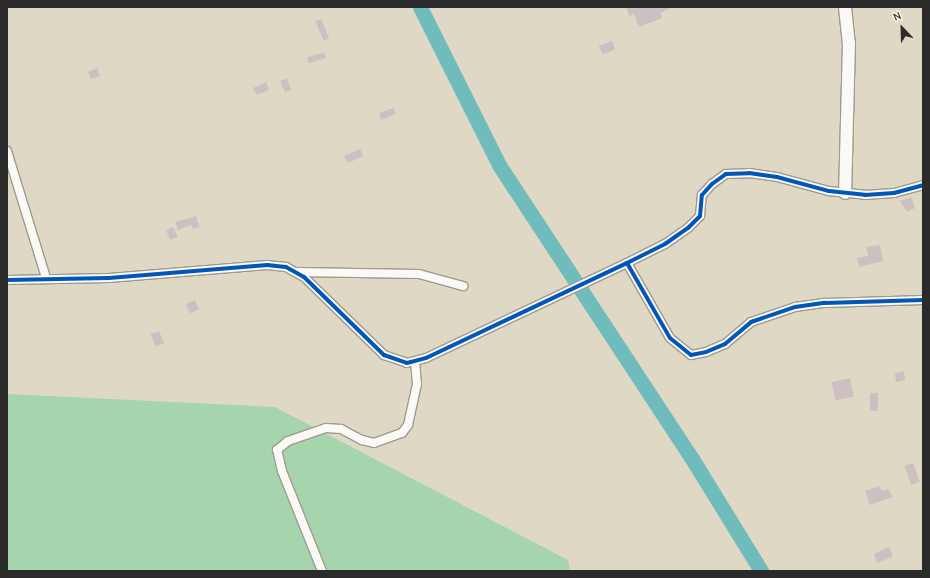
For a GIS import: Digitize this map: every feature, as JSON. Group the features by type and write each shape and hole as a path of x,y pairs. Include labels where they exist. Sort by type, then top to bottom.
{"street":[{"path":"845,7 849,44 845,193"},
{"path":"7,152 46,278"},
{"path":"7,280 46,278 109,278 267,265 286,267 296,272 384,355 401,363 414,362 647,254 688,228 700,216 702,195 712,184 726,174 749,173 777,177 797,184 845,193 894,193 923,185"},
{"path":"626,263 670,338 691,355 706,352 725,344 750,322 795,307 825,303 923,300"},
{"path":"296,272 419,274 463,286"},
{"path":"322,571 282,471 277,450 288,441 326,428 341,429 362,440 374,443 402,432 408,425 417,384 414,362"}],"green space":[{"path":"7,394 275,407 568,560 570,571 7,571"}],"building":[{"path":"626,7 673,7 660,13 662,18 639,27 634,14 629,16"},
{"path":"321,19 329,38 324,41 315,21"},
{"path":"612,41 615,49 602,54 599,46"},
{"path":"324,52 326,58 309,63 307,58"},
{"path":"97,68 100,76 91,79 88,72"},
{"path":"287,78 291,90 285,92 280,81"},
{"path":"266,82 269,90 257,95 253,88"},
{"path":"393,108 396,114 381,120 379,113"},
{"path":"360,149 363,156 347,163 344,156"},
{"path":"911,197 915,208 907,212 900,201"},
{"path":"196,216 199,227 193,229 191,225 178,230 175,222"},
{"path":"173,227 178,237 170,240 166,230"},
{"path":"880,245 883,261 859,267 857,258 868,256 866,247"},
{"path":"195,300 199,309 190,313 186,304"},
{"path":"159,331 164,343 156,346 151,335"},
{"path":"904,371 905,380 896,382 895,373"},
{"path":"850,378 854,397 835,401 831,382"},
{"path":"870,393 878,393 878,411 870,411"},
{"path":"913,463 920,482 911,485 905,466"},
{"path":"880,486 882,491 889,489 892,497 870,505 865,491"},
{"path":"889,547 893,556 878,563 873,554"}],"waterway":[{"path":"420,7 499,165 691,457 761,571"}],"cycle path":[{"path":"627,263 665,244 688,228 700,216 702,195 712,184 726,174 749,173 777,177 829,191 865,195 894,193 923,185"},
{"path":"7,280 109,278 267,265 286,267 304,277 384,355 407,363 426,358 627,263 670,338 691,355 706,352 725,344 751,322 795,307 825,303 923,300"}]}
